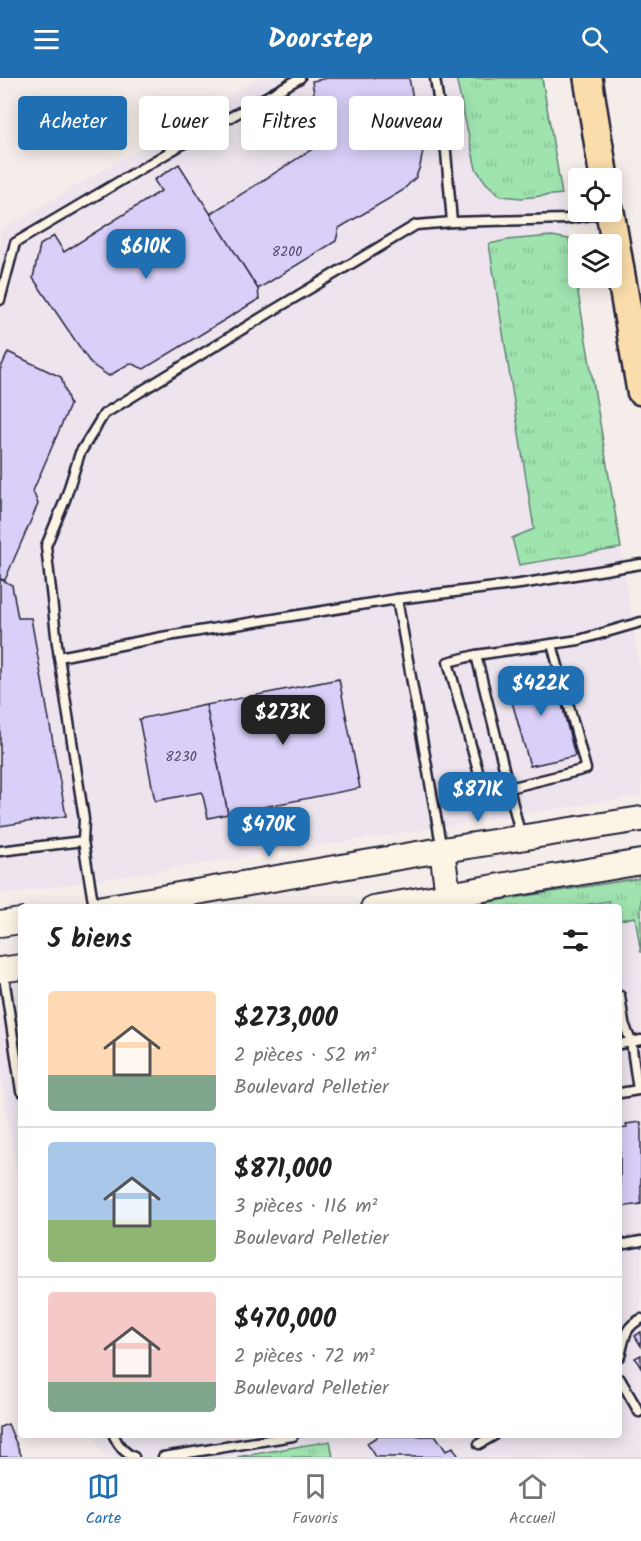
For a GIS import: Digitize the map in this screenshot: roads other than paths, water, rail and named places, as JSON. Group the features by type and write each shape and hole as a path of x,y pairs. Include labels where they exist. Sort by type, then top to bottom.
{"main road":[{"path":"588,78 602,168"},
{"path":"612,222 641,391"}],"street":[{"path":"126,904 442,850 641,819"},
{"path":"442,850 449,901"},
{"path":"416,904 449,901 641,862"},
{"path":"0,924 18,921"}],"lane":[{"path":"0,300 15,243 300,78"},
{"path":"435,78 446,152 452,222"},
{"path":"93,904 83,841 84,819 59,657 46,546 65,500 80,453 104,414 416,225 568,219"},
{"path":"59,657 162,637 397,599 520,584 641,564"},
{"path":"397,599 442,850"},
{"path":"552,644 586,769 509,788 483,789 448,662 476,655 579,640 641,622"},
{"path":"476,655 521,838"},
{"path":"0,851 83,841"},
{"path":"8,969 17,1035"},
{"path":"622,1010 631,1042 638,1090 622,1093"},
{"path":"622,1044 641,1040"},
{"path":"622,1245 641,1241"},
{"path":"622,1345 624,1334 630,1326 641,1319"},
{"path":"622,1382 639,1412"},
{"path":"115,1438 120,1447 128,1455 134,1457"},
{"path":"164,1457 281,1438"},
{"path":"479,1444 490,1438"}]}
